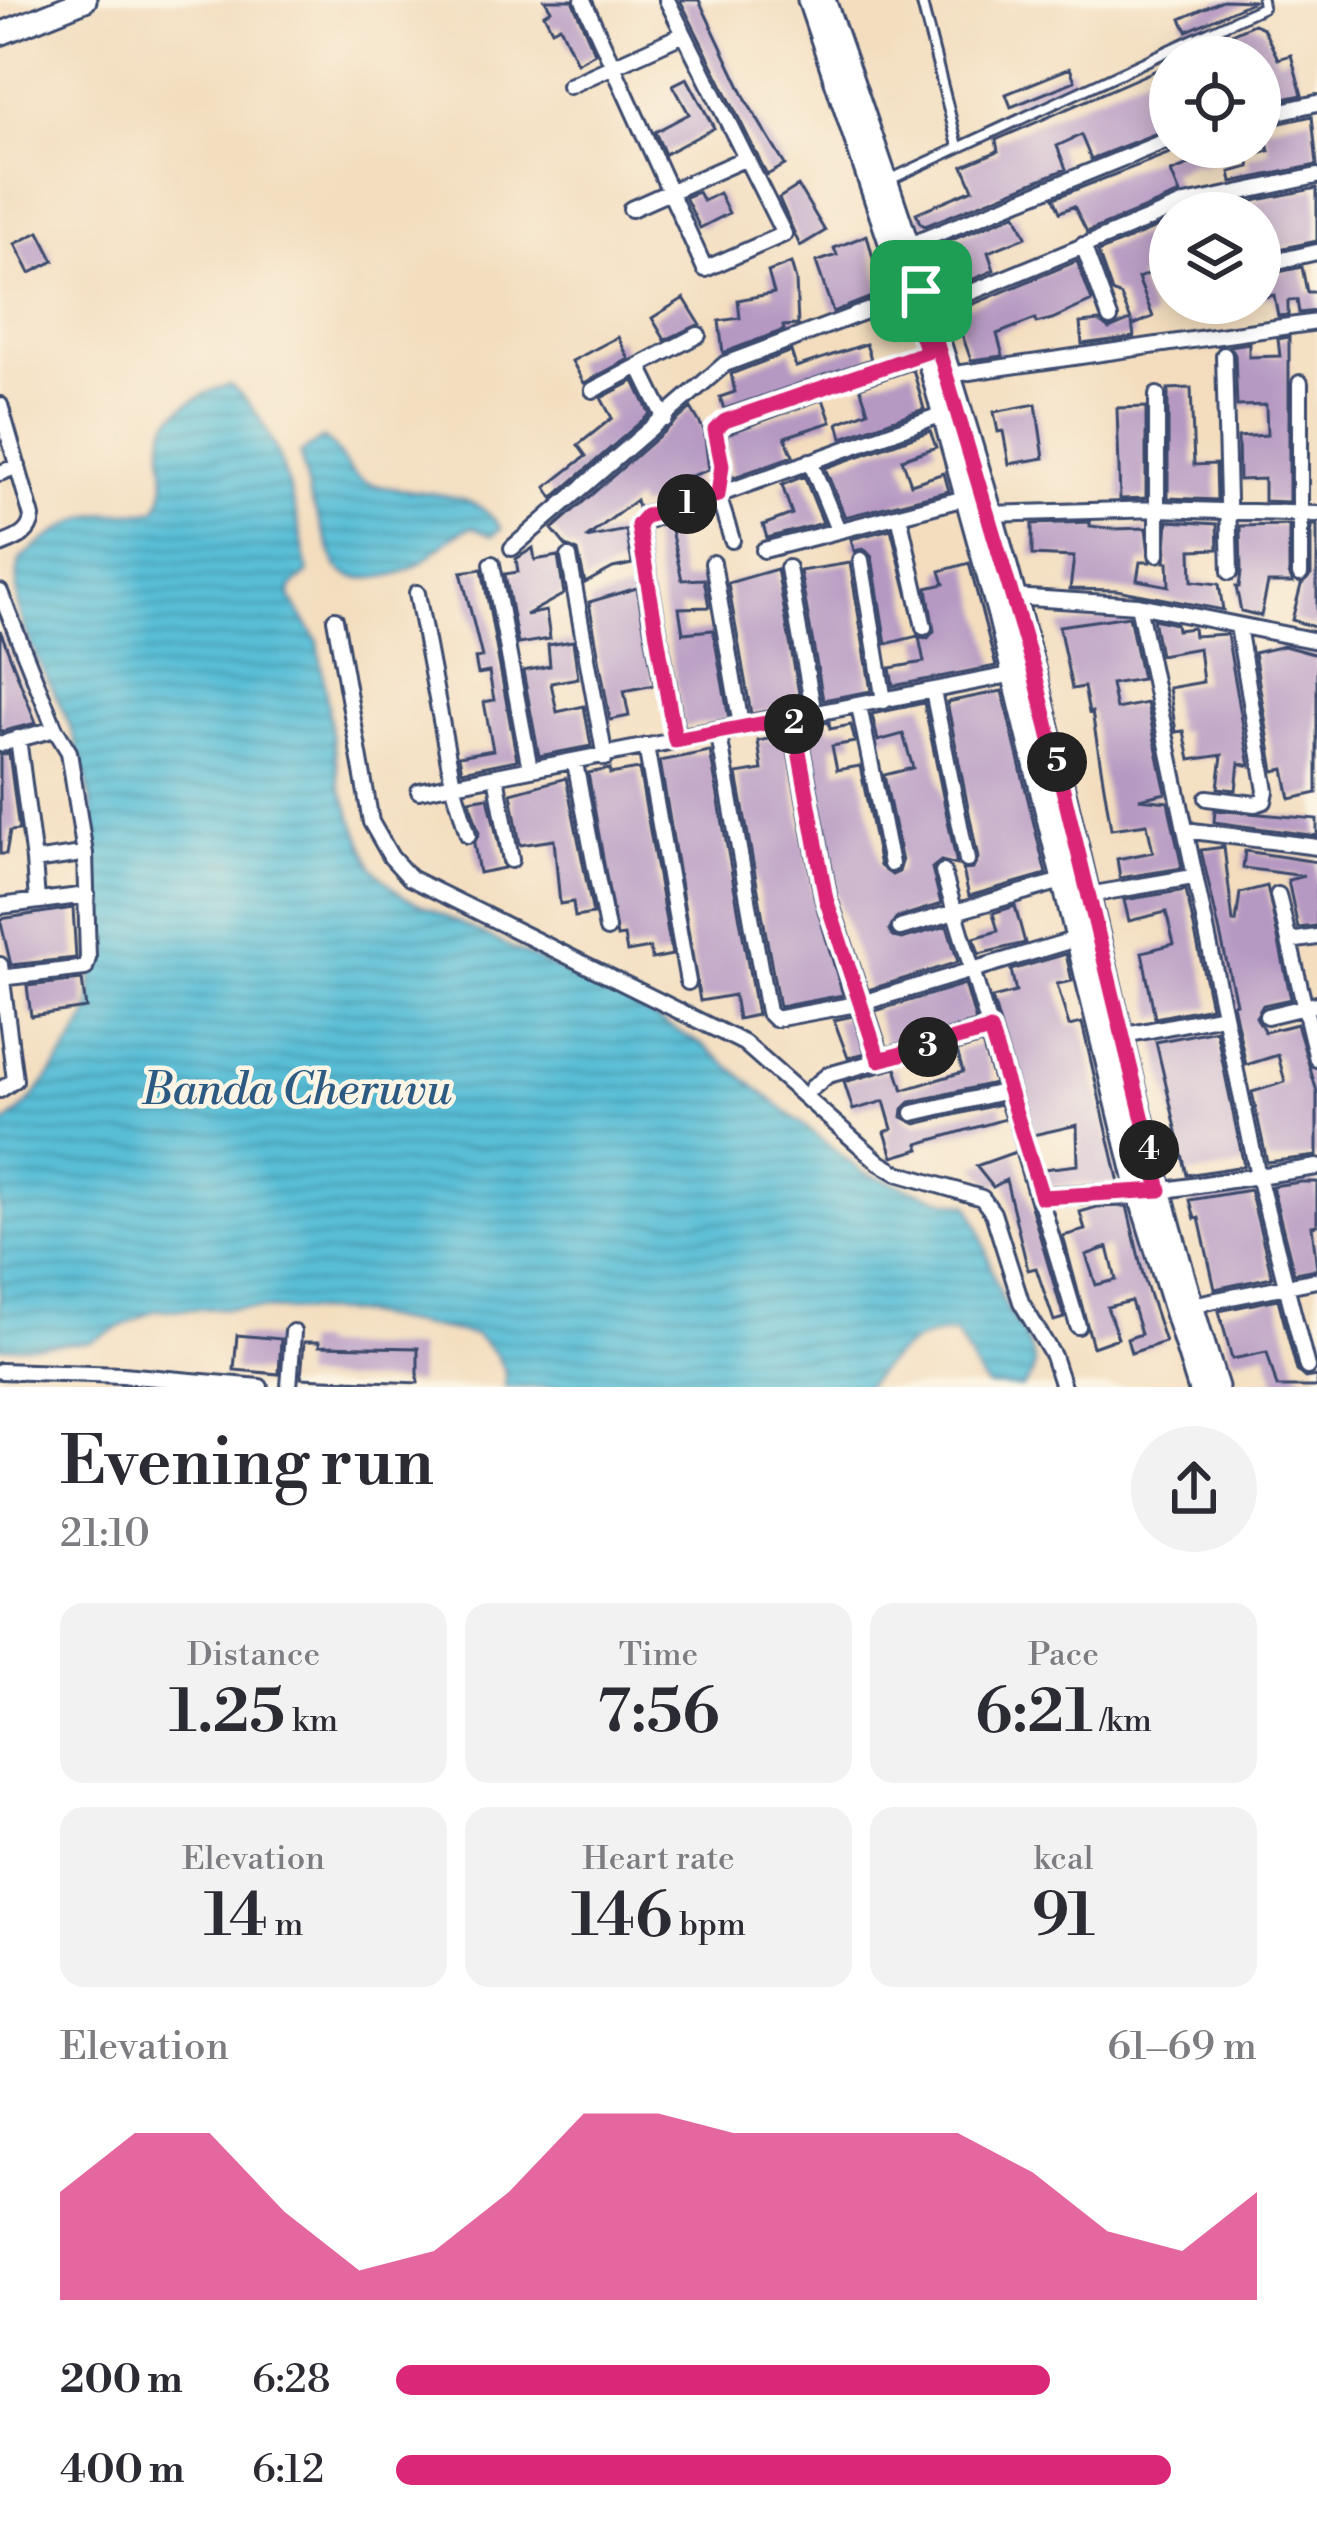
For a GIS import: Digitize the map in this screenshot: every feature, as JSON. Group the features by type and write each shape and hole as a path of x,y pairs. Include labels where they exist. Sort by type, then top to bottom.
{"street":[{"path":"583,0 705,269 784,234 667,0"},
{"path":"809,0 948,375 977,509 1088,895 1149,1192 1199,1387"},
{"path":"824,0 908,246 943,414 1013,597 1023,672 1076,939 1129,1139 1217,1387"},
{"path":"0,34 80,1"},
{"path":"569,86 684,34"},
{"path":"1281,112 1316,106"},
{"path":"908,246 1149,148"},
{"path":"631,208 746,158"},
{"path":"512,548 724,364 1083,245 1185,204 1317,176"},
{"path":"1083,245 1110,317"},
{"path":"1281,260 1317,252"},
{"path":"948,375 1317,322"},
{"path":"593,391 698,334"},
{"path":"732,540 718,495 722,465 715,430 725,421 927,352"},
{"path":"1224,355 1230,572"},
{"path":"639,366 665,419"},
{"path":"1300,383 1309,515 1300,574"},
{"path":"1157,394 1157,554"},
{"path":"0,405 32,517 31,526 20,537 0,545"},
{"path":"675,740 638,525 646,516 943,414"},
{"path":"809,461 838,530"},
{"path":"0,473 18,466"},
{"path":"764,550 899,515 977,509 1309,515"},
{"path":"899,515 924,627"},
{"path":"569,557 605,758"},
{"path":"861,560 884,701"},
{"path":"712,563 741,725"},
{"path":"492,564 530,769"},
{"path":"788,568 814,714"},
{"path":"0,592 55,729 69,752 88,895 85,968 1,978"},
{"path":"417,593 453,784 468,835"},
{"path":"1013,597 1138,605 1317,641"},
{"path":"1138,605 1258,1176 1307,1367"},
{"path":"335,619 371,822 410,878 744,1043 897,1173 982,1198 993,1213 1022,1302 1053,1356 1064,1387"},
{"path":"1207,798 1255,804 1264,801 1266,791 1238,626"},
{"path":"419,791 575,764 741,725 1023,672"},
{"path":"933,692 967,860"},
{"path":"859,706 891,864"},
{"path":"793,718 826,899 879,1060"},
{"path":"0,745 55,729"},
{"path":"718,730 768,1012 782,1019 862,1003 1076,939"},
{"path":"18,738 37,901"},
{"path":"646,746 688,982"},
{"path":"575,764 607,929"},
{"path":"496,776 512,860"},
{"path":"1185,830 1317,847"},
{"path":"34,861 75,855"},
{"path":"943,872 1078,1326"},
{"path":"1088,895 1193,877"},
{"path":"900,928 1065,880"},
{"path":"0,906 88,895"},
{"path":"1278,896 1311,1005 1317,1059"},
{"path":"1290,941 1317,937"},
{"path":"0,965 15,1080 0,1090"},
{"path":"1267,1016 1311,1005"},
{"path":"1120,1036 1223,1016"},
{"path":"812,1088 828,1075 990,1030"},
{"path":"913,1113 1006,1091"},
{"path":"1042,1197 1149,1192 1317,1167"},
{"path":"1191,1305 1317,1280"},
{"path":"289,1387 292,1332"},
{"path":"0,1371 260,1387"}],"lane":[{"path":"921,0 958,146"},
{"path":"887,180 1263,7 1262,0"}],"water":[{"name":"Banda Cheruvu","path":"230,385 262,422 292,497 308,573 291,588 290,597 318,642 340,786 372,867 401,895 625,1002 704,1046 862,1172 968,1204 999,1290 1032,1355 1033,1373 1022,1387 986,1385 955,1334 915,1342 865,1387 505,1387 505,1371 495,1353 475,1335 348,1312 155,1310 90,1342 0,1348 0,1126 25,1106 52,1073 91,1007 95,898 90,797 69,724 23,624 17,582 20,560 83,519 155,510 164,482 162,442 172,417 202,396"},
{"path":"323,438 361,479 459,498 490,515 501,529 492,536 473,527 398,574 348,575 337,568 309,495 300,454"}],"building":[{"path":"545,0 572,0 595,53 577,63 560,26 552,30 544,14 551,10"},
{"path":"680,0 699,0 747,102 785,165 767,175"},
{"path":"1223,0 1254,1 1187,31 1181,19"},
{"path":"1254,24 1267,36 1227,36"},
{"path":"1291,55 1302,95 1281,100 1281,58"},
{"path":"1070,68 1075,81 1011,107 1006,94"},
{"path":"1149,73 1149,136 1091,159 1081,135 1057,146 1066,169 925,226 920,223 916,213 973,189 963,166 998,151 996,140"},
{"path":"687,78 714,128 665,154 655,132 689,114 673,85"},
{"path":"1312,116 1317,165 1232,182 1230,172 1281,168 1281,123"},
{"path":"1149,161 1149,168 1181,168 1171,172 1179,192 1149,192 1149,207 1087,232 1074,206 1060,212 1054,198"},
{"path":"798,186 825,231 800,246 779,198"},
{"path":"1317,188 1317,241 1281,249 1281,195"},
{"path":"698,192 703,201 719,193 729,213 700,228 685,197"},
{"path":"1016,214 1026,237 988,252 994,270 946,291 929,249"},
{"path":"1149,231 1149,274 1138,278 1149,319 1132,322 1134,337 1082,344 1080,323 1099,321 1109,329 1131,320 1121,296 1112,292 1098,252"},
{"path":"39,232 54,261 30,273 15,244"},
{"path":"867,235 882,293 833,312 816,262 837,255 834,248"},
{"path":"1077,261 1092,301 1052,319 1036,323 1035,319 997,334 1003,356 971,360 954,312"},
{"path":"791,263 798,325 783,326 784,330 723,353 719,321 740,318 738,300 774,293 768,272"},
{"path":"1302,267 1307,292 1317,292 1317,311 1299,313 1297,300 1288,301 1288,315 1281,316 1281,272"},
{"path":"684,298 700,324 665,340 652,318"},
{"path":"618,337 629,359 584,383 572,361"},
{"path":"1289,337 1289,502 1264,501 1264,479 1239,480 1238,437 1267,435 1266,405 1237,406 1235,355 1230,346 1249,343 1249,357 1280,356 1278,339"},
{"path":"866,344 871,359 724,409 720,397 735,392 731,374 791,351 796,367"},
{"path":"913,369 924,409 842,438 838,423 868,411 860,387"},
{"path":"634,381 650,414 553,498 546,487 586,456 578,445 612,418 601,398"},
{"path":"1191,388 1194,465 1216,464 1217,500 1168,498 1168,389"},
{"path":"823,399 831,422 785,437 793,456 732,478 727,434"},
{"path":"1036,404 1044,458 1009,464 994,412"},
{"path":"1146,407 1146,498 1120,499 1117,408"},
{"path":"691,408 704,430 709,470 691,476 696,490 638,508 636,500 586,538 626,530 632,564 585,583 578,551 566,546 552,529"},
{"path":"930,431 936,447 902,459 911,484 944,473 949,491 845,517 825,468"},
{"path":"804,476 823,523 767,538 763,525 792,514 782,485"},
{"path":"669,521 682,580 704,579 709,607 679,608 683,633 713,630 729,719 684,727 649,529"},
{"path":"1168,521 1217,524 1218,549 1191,550 1192,581 1219,584 1223,610 1117,590 1070,589 1074,557 1032,555 1032,524 1090,522 1090,526 1114,529 1146,528 1150,562 1140,562 1137,580 1169,586 1165,562"},
{"path":"1289,525 1293,583 1268,583 1261,616 1241,611 1236,587 1241,572 1240,526"},
{"path":"1311,525 1317,525 1317,628 1292,620 1301,585 1311,575"},
{"path":"891,529 918,636 886,644 872,557 864,549 854,551 851,539"},
{"path":"533,548 535,560 558,556 564,594 526,615 546,611 550,639 518,644 505,574 518,572 516,559"},
{"path":"850,563 871,691 823,700 800,571"},
{"path":"969,563 996,666 893,686 890,668 924,662 919,637 928,638 934,631 927,588 944,584 940,571"},
{"path":"482,569 517,760 462,771 459,756 493,750 484,702 494,700 489,672 478,674 475,658 482,657 461,572"},
{"path":"777,569 801,705 751,714 728,583"},
{"path":"637,588 654,685 624,691 629,716 610,720 589,602"},
{"path":"1129,616 1142,679 1111,684 1116,709 1147,703 1166,793 1139,799 1168,802 1182,868 1120,878 1117,859 1153,852 1147,824 1111,829 1092,712 1084,687 1072,689 1059,626"},
{"path":"1153,619 1176,624 1177,630 1193,628 1194,636 1227,634 1250,766 1239,763 1236,790 1218,788 1222,755 1190,760 1184,731 1176,732 1169,688 1203,682 1199,648 1160,655"},
{"path":"0,630 36,723 0,732"},
{"path":"573,641 578,678 551,683 557,712 584,706 591,746 539,756 523,671 550,666 548,645"},
{"path":"1284,646 1317,655 1317,793 1290,799 1284,769 1274,771 1254,653"},
{"path":"1002,691 1046,874 969,896 963,870 973,869 978,858 947,702"},
{"path":"924,703 957,865 941,861 932,868 941,904 896,918 889,930 902,939 947,926 958,962 868,990 837,896 806,727 829,722 830,729 851,725 855,742 832,746 837,770 860,766 880,866 892,875 899,872 902,862 884,775 913,768 903,734 878,741 872,714"},
{"path":"785,736 815,901 843,995 779,1007 737,774 762,770 758,741"},
{"path":"710,751 757,1015 738,1019 734,995 700,1001 660,761"},
{"path":"9,753 19,830 10,831 6,854 0,854 0,755"},
{"path":"610,769 610,774 639,769 672,955 652,959 650,948 627,952 624,936 617,937 588,773"},
{"path":"566,778 593,914 575,917 573,902 560,904 554,840 520,845 511,793"},
{"path":"488,797 504,868 479,873 474,844 479,833 469,800"},
{"path":"1215,810 1317,819 1317,836 1214,822"},
{"path":"1224,847 1233,922 1240,893 1267,886 1291,999 1263,1005 1256,1017 1265,1032 1297,1024 1317,1092 1317,1156 1267,1162 1252,1092 1285,1082 1278,1055 1246,1065 1201,850"},
{"path":"1245,851 1317,862 1317,926 1298,928 1288,880 1304,876 1243,868"},
{"path":"1186,890 1211,1007 1155,1018 1142,952 1174,944 1166,912 1129,921 1124,900"},
{"path":"1015,906 1025,943 979,954 974,938 998,931 993,913"},
{"path":"73,908 76,958 11,965 0,919"},
{"path":"1066,954 1072,981 1057,984 1069,1026 1082,1023 1119,1183 1048,1186 1043,1169 1078,1165 1077,1125 1033,1135 992,998 1016,992 1011,970"},
{"path":"82,980 86,1008 31,1016 27,986"},
{"path":"965,984 976,1022 887,1047 875,1011"},
{"path":"853,1016 865,1053 848,1058 834,1020"},
{"path":"1216,1030 1244,1166 1187,1175 1156,1042"},
{"path":"982,1044 994,1083 910,1102 902,1117 916,1124 1000,1104 1005,1119 918,1144 920,1149 893,1157 885,1132 892,1129 884,1101 853,1110 844,1082 896,1068 903,1090 963,1072 957,1051"},
{"path":"1015,1152 1064,1318 1054,1321 1036,1268 1028,1270 1006,1180 993,1187 976,1166"},
{"path":"1317,1182 1317,1225 1312,1226 1317,1269 1294,1273 1272,1186"},
{"path":"1250,1190 1272,1277 1215,1289 1199,1218 1195,1219 1190,1200"},
{"path":"1127,1206 1165,1342 1131,1353 1127,1339 1141,1334 1131,1301 1107,1307 1118,1338 1093,1347 1063,1236 1085,1230 1080,1212","holes":["1108,1247 1116,1280 1096,1285 1086,1255"]},
{"path":"1278,1299 1297,1371 1305,1378 1317,1376 1317,1387 1277,1387 1267,1352 1232,1359 1219,1311"},
{"path":"237,1335 281,1339 279,1374 234,1370"},
{"path":"304,1342 418,1348 418,1383 301,1378"}],"route":[{"path":"921,291 1034,670 1160,1190 1042,1197 990,1030 879,1060 826,899 793,718 675,740 638,525 646,516 718,495 722,465 714,439 715,430 725,421 927,352 908,296 921,291"}]}
